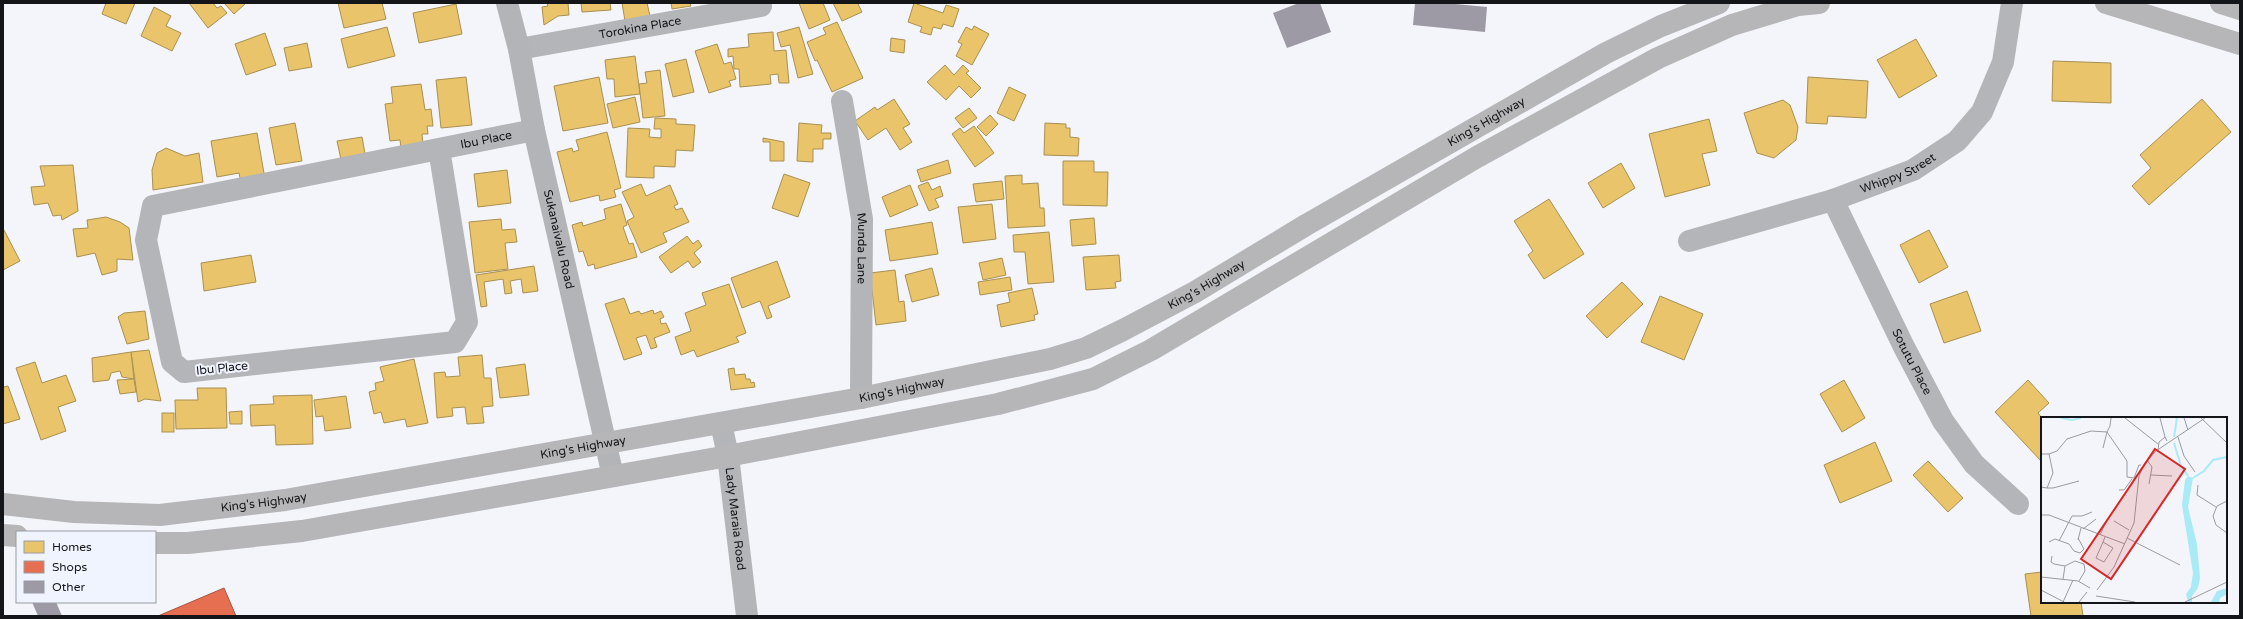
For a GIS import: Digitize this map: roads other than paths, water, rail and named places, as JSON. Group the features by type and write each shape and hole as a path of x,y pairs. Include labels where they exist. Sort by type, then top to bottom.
{"highway":[{"name":"King's Highway","path":"3,504 74,512 160,515 285,500 861,398 1050,359 1086,348 1195,292 1306,225 1606,53 1661,26 1719,3"},
{"path":"156,543 188,543 302,531 728,456 998,404 1093,379 1152,350 1477,157 1652,62 1732,25 1798,5 1819,3"},
{"path":"2106,3 2240,44"},
{"path":"2221,3 2240,10"},
{"path":"3,535 16,536"}],"main road":[{"name":"Sukanaivalu Road","path":"507,3 534,130 613,476"}],"street":[{"name":"Whippy Street","path":"1689,241 1833,200 1913,170 1957,141 1982,112 2003,62 2012,3"},
{"name":"Torokina Place","path":"518,49 761,6"},
{"name":"Munda Lane","path":"842,101 862,219 861,398"},
{"name":"Ibu Place","path":"439,149 467,322 455,342 184,372 172,362 146,240 153,206 534,130"},
{"name":"Sotutu Place","path":"1833,200 1904,347 1943,421 1974,464 2018,504"},
{"name":"Lady Maraia Road","path":"721,423 728,456 747,616"}]}
